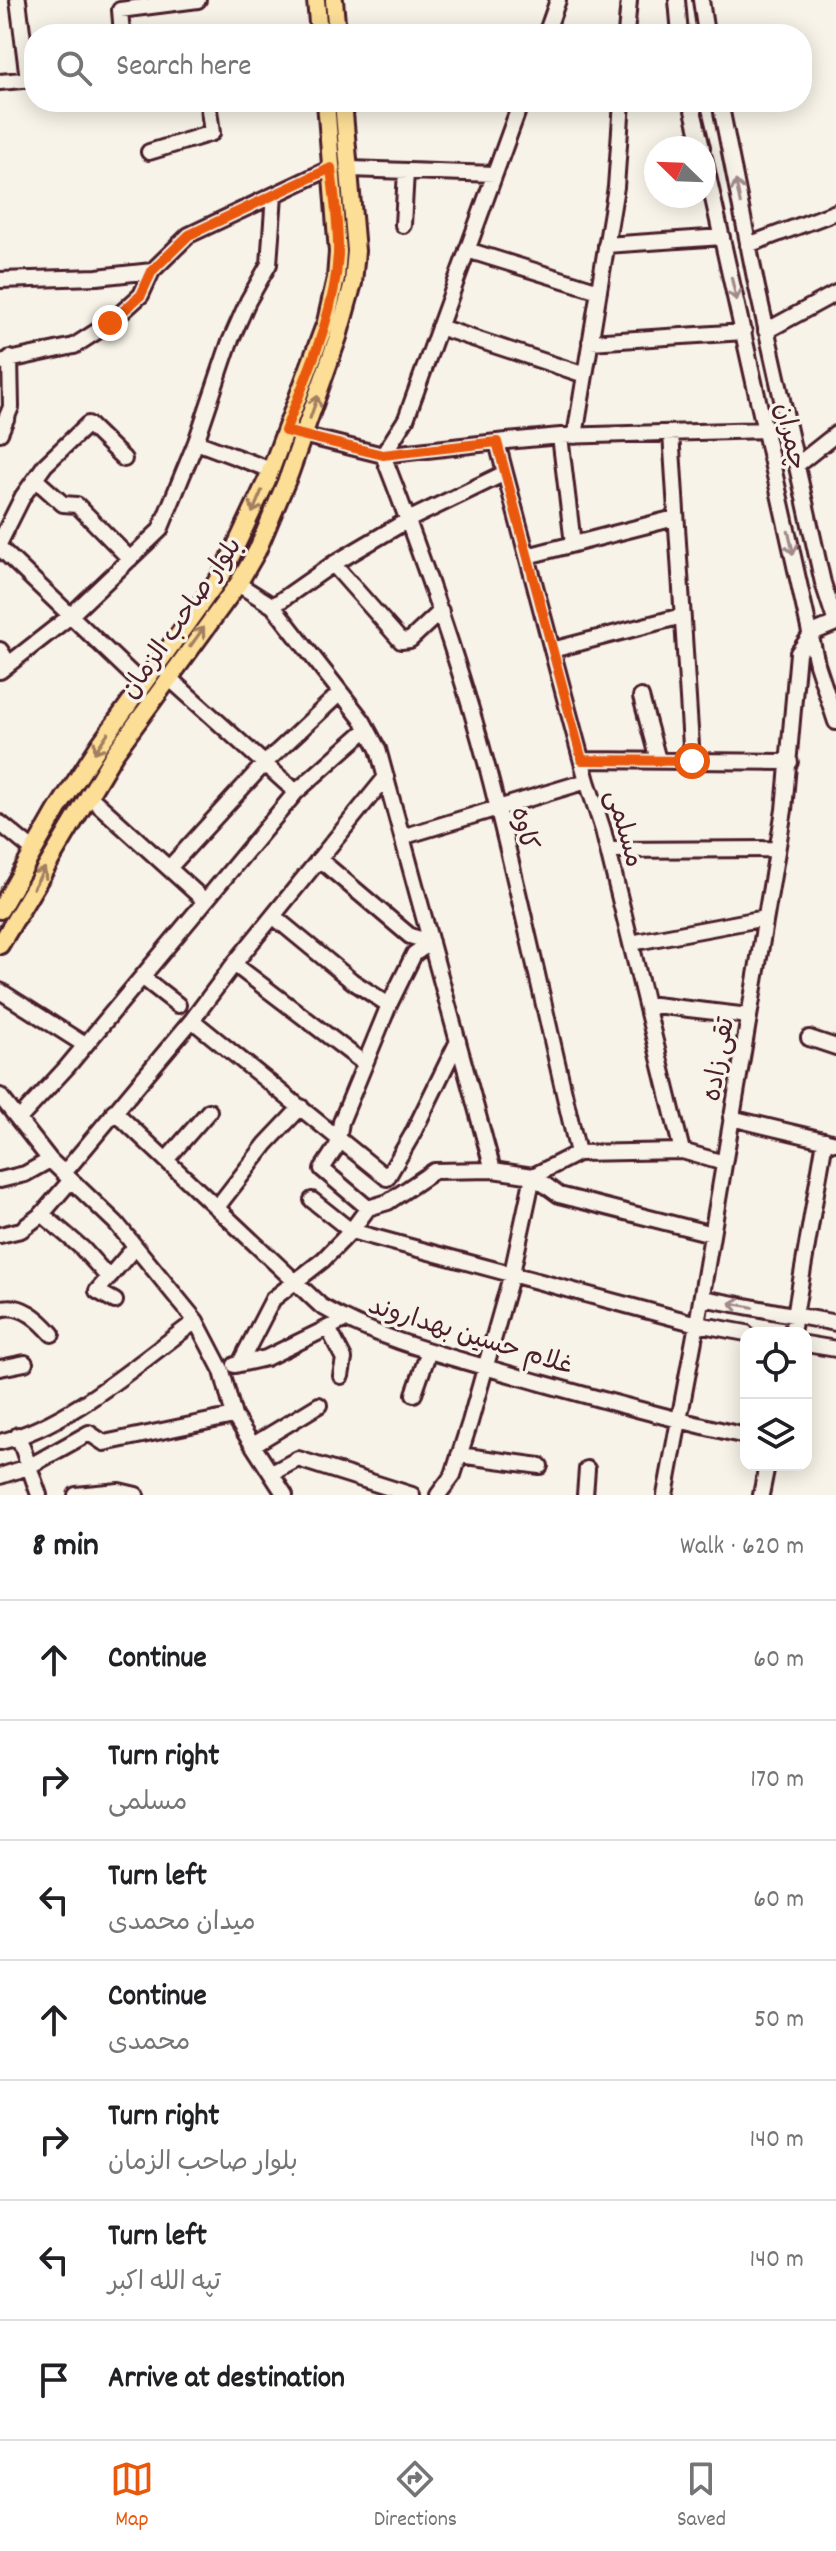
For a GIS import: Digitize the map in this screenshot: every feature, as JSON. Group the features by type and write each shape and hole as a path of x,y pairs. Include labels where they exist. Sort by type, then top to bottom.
{"main road":[{"path":"316,0 318,24"},
{"path":"334,0 336,24"},
{"name":"بلوار صاحب الزمان","path":"0,910 100,744 223,573 271,470 326,322 336,278 338,252 327,112"},
{"name":"بلوار صاحب الزمان","path":"0,945 88,795 168,677 238,584 257,551 305,434 353,283 356,251 344,112"}],"street":[{"path":"18,0 24,36"},
{"path":"121,24 120,10 198,0"},
{"path":"550,24 558,0"},
{"path":"627,24 629,0"},
{"path":"677,0 679,24"},
{"path":"701,0 705,24"},
{"path":"0,82 24,80"},
{"path":"149,152 212,133 209,112"},
{"path":"383,455 406,419 517,112"},
{"path":"573,544 568,436 585,375 599,291 616,187 621,112"},
{"path":"693,112 699,136"},
{"name":"چمران","path":"722,112 766,331 823,583 836,623"},
{"path":"0,433 11,407 5,360 74,346 110,323 141,295 152,271 189,235 331,168"},
{"path":"350,169 495,174"},
{"path":"403,225 406,171"},
{"path":"0,650 4,667 69,617 160,530 196,442 229,344 269,264 274,195"},
{"name":"چمران","path":"715,208 817,664 836,722"},
{"path":"748,245 836,212"},
{"path":"606,245 722,237"},
{"path":"467,250 599,291"},
{"path":"0,280 97,277 152,271"},
{"path":"766,331 836,293"},
{"path":"439,327 585,375"},
{"path":"590,342 744,332"},
{"path":"0,542 23,496 45,465 88,424 124,459"},
{"path":"285,431 383,455 568,436 766,430"},
{"path":"671,433 692,761"},
{"path":"797,465 836,434"},
{"path":"196,442 271,470"},
{"name":"مسلمی","path":"497,442 608,850 682,1151"},
{"name":"کاوه","path":"383,455 441,611 497,808 578,1153"},
{"path":"273,606 333,564 408,520 505,473"},
{"path":"35,479 63,504 77,505 130,559"},
{"path":"527,556 675,518"},
{"path":"0,548 142,684"},
{"path":"333,564 401,641 410,640 441,611"},
{"path":"238,584 273,606 367,729 378,749 493,1170"},
{"path":"552,650 682,616"},
{"path":"812,633 836,623"},
{"name":"تقی زاده","path":"665,1495 702,1298 777,849 790,762 798,653 812,633"},
{"path":"168,677 296,792"},
{"path":"169,868 264,764 340,693"},
{"path":"641,697 658,760"},
{"path":"19,1119 85,1045 296,792 367,729"},
{"path":"582,760 790,762"},
{"path":"0,1235 21,1230 42,1214 114,1111 192,1020 386,777"},
{"path":"402,837 587,781"},
{"path":"88,795 205,901"},
{"path":"0,823 34,851"},
{"path":"608,850 777,849"},
{"path":"319,859 410,936 431,942"},
{"path":"273,916 352,981 389,1005"},
{"path":"631,943 765,918"},
{"path":"368,1208 322,1169 337,1146 341,1122 389,1005 414,954 431,942"},
{"path":"234,964 365,1064"},
{"path":"142,977 178,1005"},
{"path":"0,991 85,1045"},
{"path":"646,1004 749,1016"},
{"path":"192,1020 387,1178 412,1135 458,1041"},
{"path":"809,1038 836,1047"},
{"path":"0,1096 50,1160 116,1223 196,1321 222,1371 234,1416 285,1495"},
{"path":"218,1206 266,1144 301,1107"},
{"name":"غلام حسین بهداروند","path":"114,1111 321,1306 344,1320 429,1351 679,1421 740,1435"},
{"path":"167,1159 209,1111"},
{"path":"731,1118 830,1142 793,1327"},
{"path":"533,1176 578,1153 682,1151 724,1163"},
{"path":"0,1180 25,1174 50,1160"},
{"path":"240,1363 273,1299 323,1260 368,1208 388,1202 434,1171 493,1170 533,1176 559,1195 712,1234"},
{"path":"438,1495 453,1475 459,1455 512,1273 533,1176"},
{"path":"312,1200 351,1231 697,1324 740,1332"},
{"path":"42,1214 82,1248 109,1278"},
{"path":"115,1301 97,1291 135,1247"},
{"path":"702,1298 836,1323"},
{"path":"0,1309 6,1307 38,1319 52,1334"},
{"path":"222,1371 240,1363 266,1358 344,1320"},
{"path":"0,1442 51,1423 196,1321"},
{"path":"328,1328 344,1359 341,1376"},
{"path":"812,1345 836,1349"},
{"path":"414,1394 429,1351"},
{"path":"0,1368 25,1363"},
{"path":"253,1445 319,1405"},
{"path":"0,1476 28,1467 89,1433 104,1443 234,1416"},
{"path":"18,1435 39,1495"},
{"path":"459,1455 540,1466"},
{"path":"272,1473 298,1459 412,1495"},
{"path":"585,1495 587,1469"},
{"path":"761,1495 766,1471"},
{"path":"76,1495 119,1491 136,1495"}],"route":[{"path":"110,323 141,295 152,271 189,235 331,168 338,252 336,278 326,322 285,431 383,455 497,442 582,760 692,761"}]}
